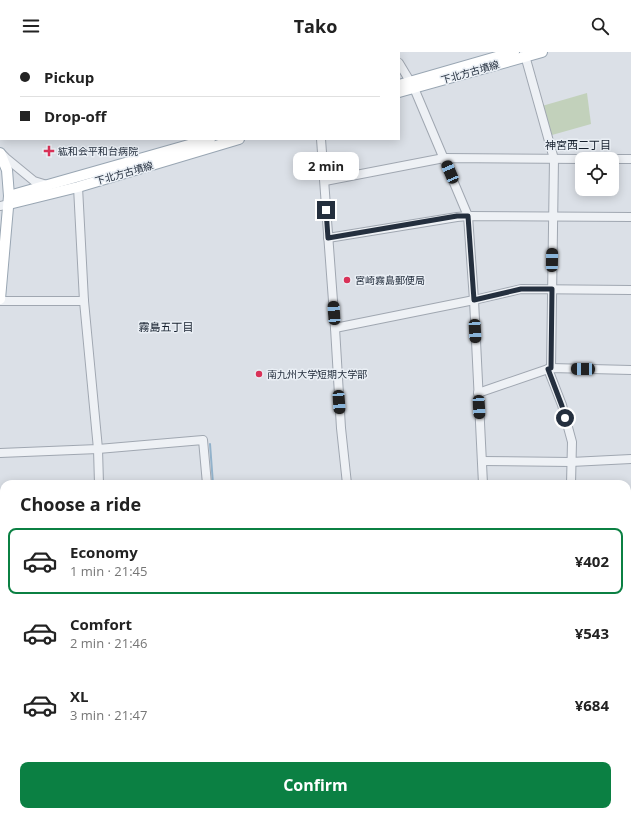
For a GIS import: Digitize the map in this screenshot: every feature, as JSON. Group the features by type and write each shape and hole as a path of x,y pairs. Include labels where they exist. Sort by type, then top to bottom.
{"main road":[{"name":"下北方古墳線","path":"400,91 412,85 514,52"},
{"name":"下北方古墳線","path":"400,85 412,85 524,54 542,52"},
{"name":"下北方古墳線","path":"5,201 48,186 207,140"},
{"name":"下北方古墳線","path":"5,201 78,187 236,140"},
{"path":"0,152 7,170 0,300"}],"street":[{"path":"524,54 554,159 550,369 572,442 571,480"},
{"path":"400,65 412,85 468,216 474,300 483,480"},
{"path":"321,140 335,328 340,420 347,480"},
{"path":"0,152 34,181 48,186"},
{"path":"325,181 444,158 575,159"},
{"path":"619,159 631,159"},
{"path":"78,187 84,301 98,449 99,480"},
{"path":"328,238 457,216 631,218"},
{"path":"335,328 521,289 631,290"},
{"path":"0,300 84,301"},
{"path":"478,393 550,369 631,370"},
{"path":"0,453 98,449 204,440 207,480"},
{"path":"482,461 571,462 631,459"}],"green space":[{"path":"587,93 591,124 552,135 542,106"}],"waterway":[{"path":"210,444 213,480"}],"place":[{"name":"紘和会平和台病院","path":"49,151"},
{"name":"宮崎霧島郵便局","path":"347,280"},
{"name":"南九州大学短期大学部","path":"259,374"}],"district":[{"name":"神宮西二丁目","path":"578,145"},
{"name":"霧島五丁目","path":"166,327"}],"route":[{"path":"326,210 328,238 457,216 468,216 474,300 521,289 552,289 551,368 548,369 565,418"}]}
